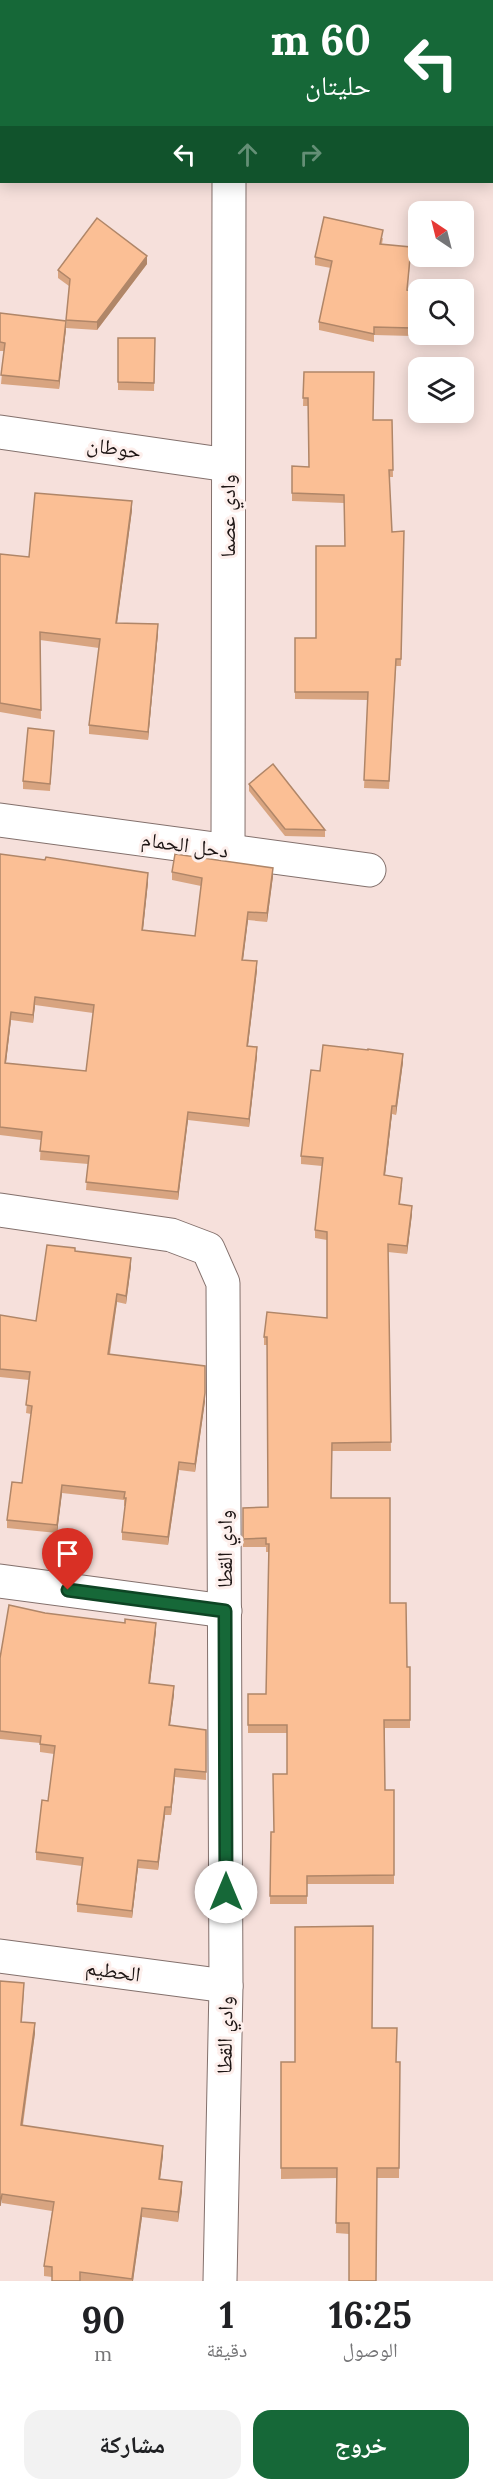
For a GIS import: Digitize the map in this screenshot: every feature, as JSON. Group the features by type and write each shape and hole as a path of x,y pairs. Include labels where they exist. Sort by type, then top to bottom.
{"street":[{"name":"وادي عصما","path":"228,851 229,183"},
{"name":"حوطان","path":"0,432 228,465"},
{"name":"دحل الحمام","path":"0,820 369,870"},
{"name":"وادي القطا","path":"0,1210 171,1235 208,1250 223,1283 226,1986 220,2281"},
{"path":"0,1581 225,1611"},
{"name":"الحطيم","path":"0,1956 226,1986"}],"building":[{"path":"324,217 383,230 380,244 408,247 408,328 374,327 374,334 319,322 332,261 315,257"},
{"path":"97,218 147,256 97,322 66,320 70,279 58,270"},
{"path":"0,313 66,321 59,381 1,375 5,343 0,342"},
{"path":"118,338 155,338 154,383 118,382"},
{"path":"304,372 374,372 373,420 392,420 393,470 389,470 392,532 404,531 401,659 396,659 389,781 364,780 368,692 295,692 295,638 316,638 316,546 345,546 344,495 292,493 292,466 309,467 308,398 303,398"},
{"path":"35,493 132,501 116,623 158,624 148,732 89,725 100,639 40,632 41,710 0,703 0,554 29,557"},
{"path":"28,728 54,731 50,784 23,781"},
{"path":"273,764 325,830 285,829 249,784"},
{"path":"0,854 45,860 46,857 148,873 142,930 195,936 202,878 172,872 175,854 273,868 267,913 248,912 242,960 257,961 247,1046 257,1047 249,1119 188,1112 178,1192 86,1182 89,1156 40,1151 42,1132 0,1127","holes":["35,997 94,1005 86,1071 5,1063 11,1012 33,1015"]},
{"path":"323,1045 403,1054 396,1106 392,1106 384,1175 402,1178 399,1204 412,1206 407,1246 388,1244 391,1442 332,1443 331,1498 390,1498 390,1603 406,1603 407,1667 410,1667 410,1720 384,1720 385,1790 394,1790 394,1875 307,1876 307,1896 270,1896 271,1832 274,1832 273,1774 287,1774 287,1725 248,1725 248,1694 266,1694 269,1544 266,1544 266,1538 243,1539 243,1508 268,1507 267,1337 264,1337 267,1312 327,1318 327,1232 315,1230 323,1158 301,1156 311,1070 320,1071"},
{"path":"47,1245 131,1258 126,1296 117,1294 108,1354 205,1366 205,1393 195,1464 179,1462 168,1537 122,1532 125,1492 62,1485 57,1525 7,1520 12,1482 22,1483 32,1406 26,1405 30,1372 0,1369 0,1315 36,1321"},
{"path":"9,1605 45,1613 125,1623 125,1619 156,1623 149,1683 174,1686 169,1725 206,1730 206,1772 175,1769 171,1807 165,1807 158,1862 138,1860 132,1911 77,1904 83,1858 36,1852 42,1800 48,1801 55,1746 40,1744 41,1736 0,1731 0,1658"},
{"path":"373,1926 372,2028 397,2028 396,2062 400,2062 399,2168 377,2168 376,2281 349,2281 349,2223 336,2223 337,2168 281,2168 281,2062 295,2062 295,1927"},
{"path":"0,1981 24,1983 21,2022 35,2023 21,2125 163,2146 159,2179 182,2182 178,2212 142,2208 132,2279 80,2272 80,2281 52,2281 52,2267 44,2266 54,2202 2,2194 0,2206"}],"route":[{"path":"68,1590 225,1611 226,1892"}]}
